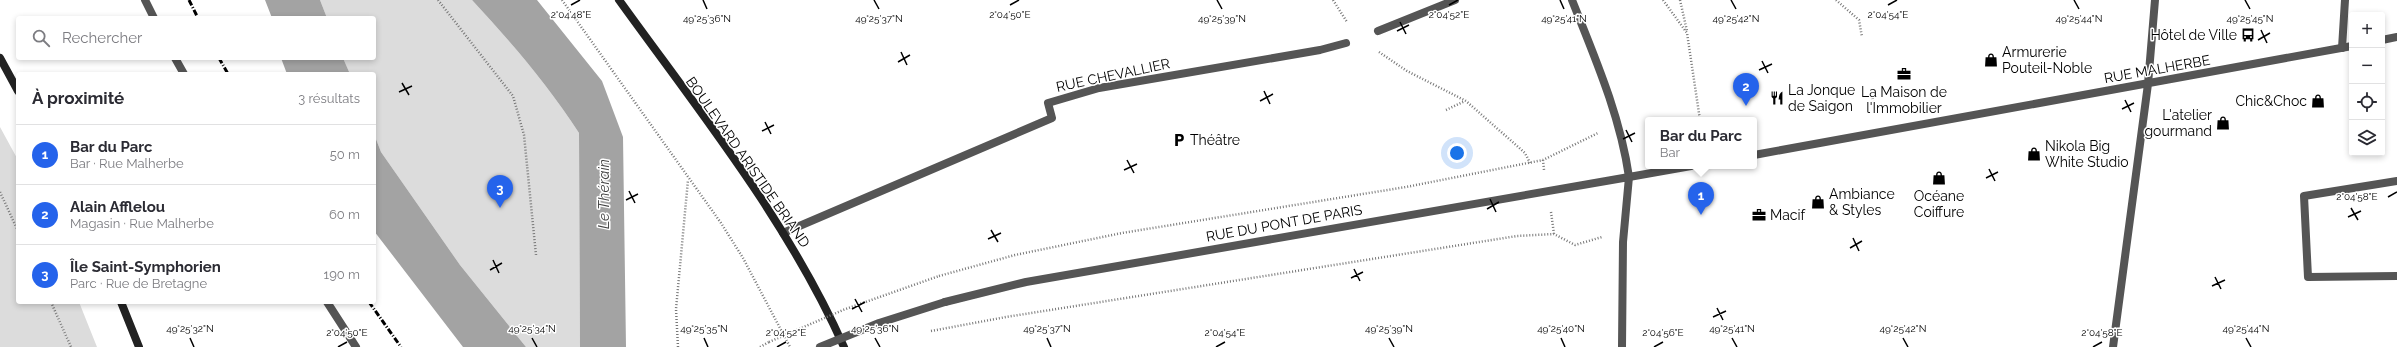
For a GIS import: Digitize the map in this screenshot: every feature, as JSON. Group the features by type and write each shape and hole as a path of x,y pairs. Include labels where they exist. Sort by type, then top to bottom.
{"main road":[{"name":"BOULEVARD ARISTIDE BRIAND","path":"619,0 783,233 820,295 844,347"},
{"path":"0,58 16,87"},
{"path":"122,304 139,347"}],"street":[{"path":"145,0 153,16"},
{"path":"1378,31 1455,0"},
{"path":"1572,0 1614,110 1623,140 1629,177 1624,230 1622,347"},
{"path":"2113,347 2148,84 2155,0"},
{"path":"2342,48 2345,0"},
{"path":"2385,39 2397,37"},
{"name":"RUE CHEVALLIER","path":"783,233 1052,118 1048,103 1099,88 1320,50 1346,43"},
{"name":"RUE MALHERBE","path":"1757,154 2349,47"},
{"path":"176,60 183,72"},
{"path":"1629,177 1674,169"},
{"name":"RUE DU PONT DE PARIS","path":"820,347 879,323 945,302 1026,282 1629,177"},
{"path":"2397,181 2304,196 2308,277 2397,276"},
{"path":"328,304 356,347"}],"path":[{"path":"438,0 513,96 524,135 536,255"},
{"path":"562,0 688,179 721,223 742,258 790,347"},
{"path":"1333,0 1350,26"},
{"path":"1663,0 1687,33"},
{"path":"1680,0 1687,33 1700,117"},
{"path":"1836,0 1859,20 1862,37"},
{"path":"1376,51 1407,71 1466,101 1525,153 1530,163"},
{"path":"1446,110 1466,101"},
{"path":"760,347 843,310 939,276 1015,255 1122,234 1406,187 1530,163 1542,160 1599,133"},
{"path":"678,347 676,309 688,179"},
{"path":"0,192 16,227"},
{"path":"948,327 1517,236 1554,234 1575,245 1624,230"},
{"path":"52,304 71,347"}],"shaded area":[{"path":"320,0 472,0 542,81 579,133 580,347 526,347 460,265 381,152 376,139 376,72 349,72 344,60 376,60 376,16 326,16"},
{"path":"0,127 16,156 16,304 80,304 97,347 0,347"}],"water":[{"path":"265,0 320,0 326,16 271,16"},
{"name":"Le Thérain","path":"472,0 537,0 602,81 623,137 626,347 580,347 579,133 555,98 528,64"},
{"path":"282,60 344,60 349,72 286,72"},
{"path":"376,139 381,152 460,265 526,347 463,347 376,234"}],"railway":[{"path":"189,0 197,16"},
{"path":"220,60 227,72"},
{"path":"370,304 401,347"}],"place":[{"name":"Hôtel de Ville","path":"2248,35"},
{"name":"Armurerie Pouteil-Noble","path":"1991,60"},
{"name":"La Maison de l'Immobilier","path":"1904,74"},
{"name":"La Jonque de Saigon","path":"1777,98"},
{"name":"Chic&Choc","path":"2318,101"},
{"name":"Alain Afflelou","path":"1746,106"},
{"name":"L'atelier gourmand","path":"2223,123"},
{"name":"Théâtre","path":"1179,140"},
{"name":"Nikola Big White Studio","path":"2034,154"},
{"name":"Océane Coiffure","path":"1939,178"},
{"name":"Ambiance & Styles","path":"1818,202"},
{"name":"Île Saint-Symphorien","path":"500,208"},
{"name":"Bar du Parc","path":"1701,215"},
{"name":"Macif","path":"1759,215"}]}
